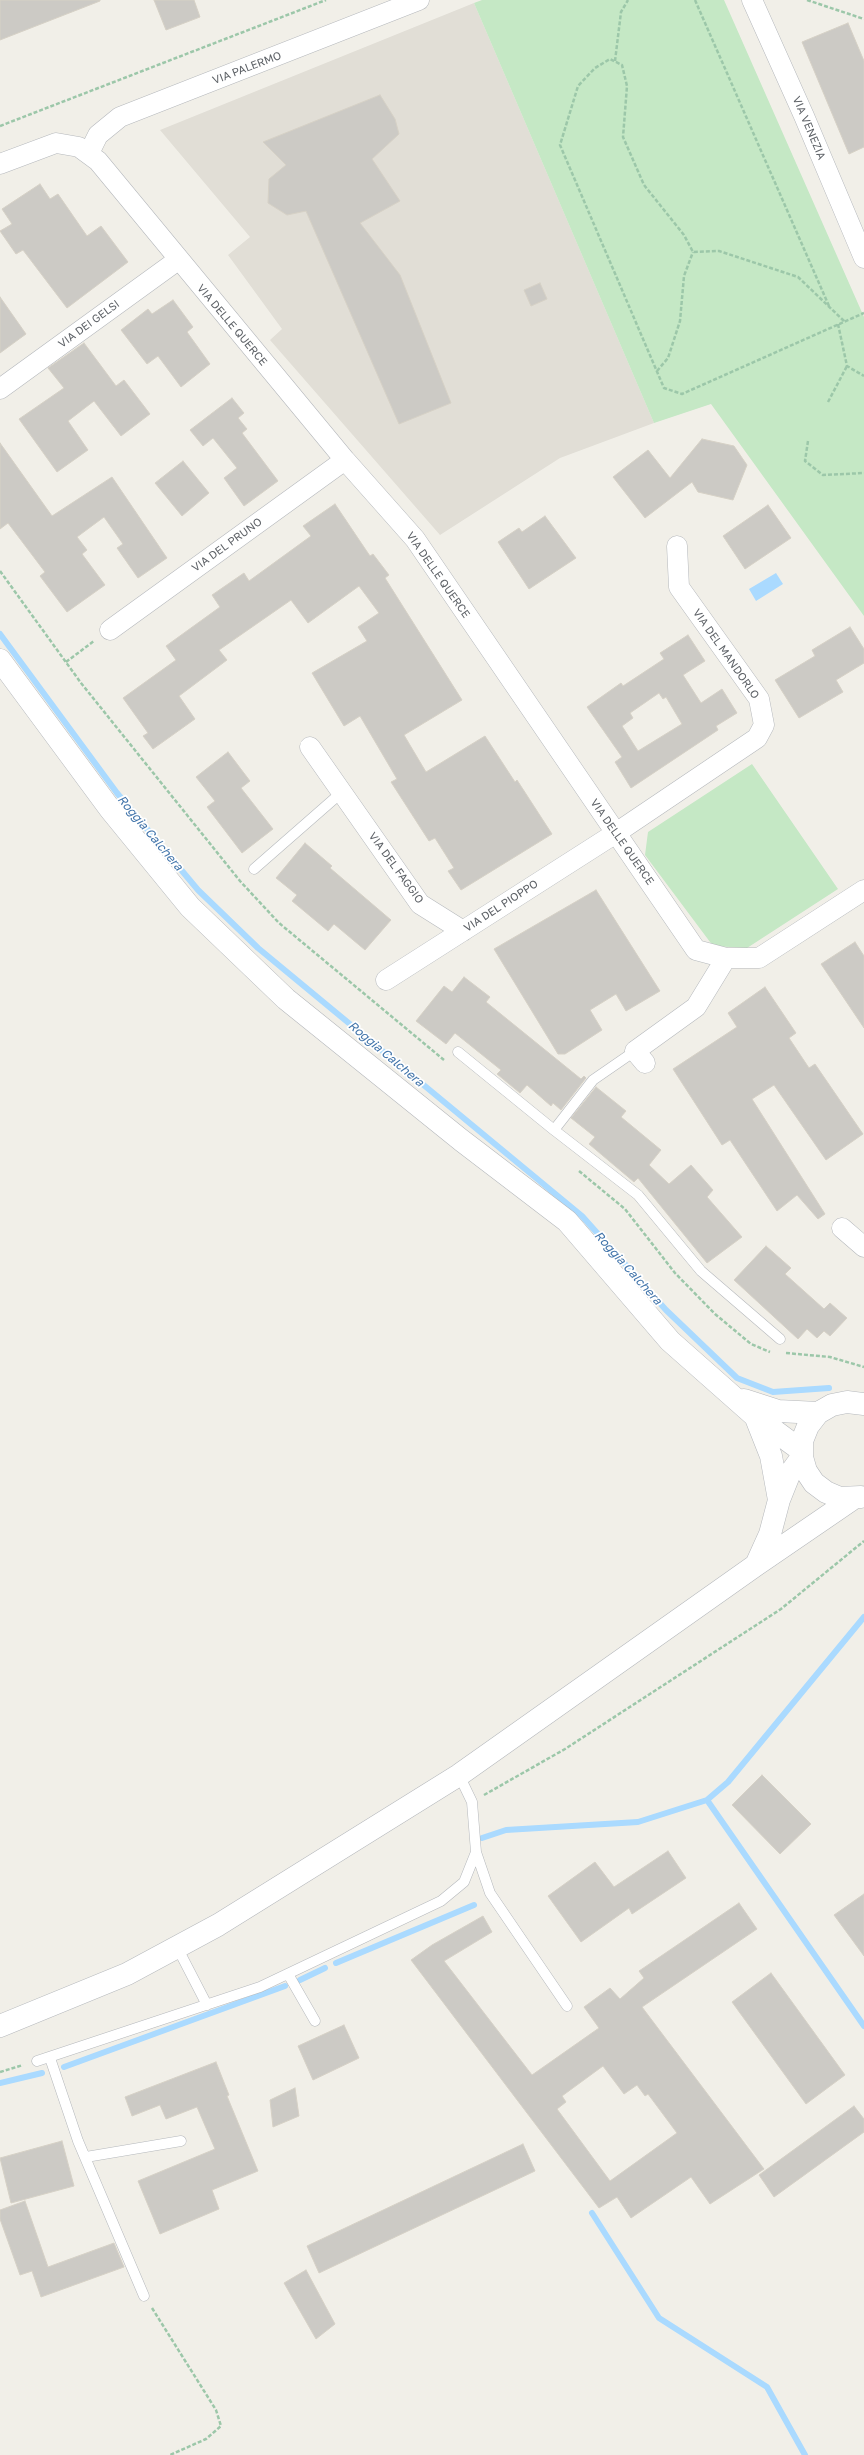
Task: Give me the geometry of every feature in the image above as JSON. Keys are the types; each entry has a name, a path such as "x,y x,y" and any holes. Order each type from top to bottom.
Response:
{"street":[{"name":"VIA PALERMO","path":"89,153 98,135 120,117 419,0"},
{"name":"VIA VENEZIA","path":"752,0 864,258"},
{"name":"VIA DELLE QUERCE","path":"0,164 56,143 79,146 98,161 178,260 345,460 415,540 696,950 726,958 759,958 864,890"},
{"name":"VIA DEI GELSI","path":"0,389 178,260"},
{"name":"VIA DEL PRUNO","path":"110,630 345,460"},
{"name":"VIA DEL MANDORLO","path":"616,833 757,738 764,725 759,699 679,588 676,546"},
{"path":"0,660 110,809 190,907 286,998 461,1140 567,1221 670,1341 756,1417 802,1454"},
{"name":"VIA DEL FAGGIO","path":"310,746 420,904 462,931"},
{"name":"VIA DEL PIOPPO","path":"386,980 616,833"},
{"path":"640,1057 696,1007 726,958"},
{"path":"842,1228 864,1247"},
{"path":"732,1395 757,1406 778,1411 818,1413"},
{"path":"861,1498 833,1495 814,1483 806,1471 802,1454 802,1441 808,1426 818,1413 832,1405 846,1402 864,1404"},
{"path":"756,1417 771,1456 779,1500"},
{"path":"756,1565 770,1534 779,1500 789,1475 802,1454"},
{"path":"0,2026 127,1974 218,1925 459,1775 756,1565 861,1498"}],"lane":[{"path":"254,869 342,792"},
{"path":"458,1052 554,1130 638,1195 701,1271 780,1339"},
{"path":"554,1130 593,1080 640,1057"},
{"path":"459,1775 472,1802 476,1852 490,1893 567,2006"},
{"path":"37,2062 260,1987 441,1901 464,1882 476,1852"},
{"path":"178,1947 207,2005"},
{"path":"288,1974 315,2021"},
{"path":"50,2058 86,2157 144,2296"},
{"path":"86,2157 181,2141"}],"path":[{"path":"0,126 326,0"},
{"path":"615,61 621,12 628,0"},
{"path":"695,0 830,308"},
{"path":"807,0 864,19"},
{"path":"657,371 668,358 680,321 684,276 693,252 684,235 644,185 623,137 627,86 622,65 610,59 595,68 578,86 560,145 664,388 682,394 864,313"},
{"path":"693,252 719,251 798,277 844,321"},
{"path":"828,402 847,366 838,324"},
{"path":"847,366 864,376"},
{"path":"808,441 805,461 823,475 864,473"},
{"path":"0,571 66,662 240,881 279,923 446,1061"},
{"path":"66,662 110,630"},
{"path":"578,1170 625,1209 675,1273 715,1314 751,1344 770,1352 830,1357 854,1362 864,1367"},
{"path":"472,1802 565,1749 781,1609 864,1540"},
{"path":"0,2072 37,2062"},
{"path":"144,2296 216,2410 221,2426 206,2439 170,2455"}],"shaded area":[{"path":"474,3 654,423 560,458 440,535 270,340 282,329 228,255 250,237 160,130"}],"green space":[{"path":"482,0 724,0 864,317 864,616 711,404 654,423 474,3"},
{"path":"752,764 838,889 747,948 713,946 645,855 648,832"}],"water":[{"path":"776,573 783,584 756,601 749,589"}],"building":[{"path":"0,0 100,0 100,1 0,40"},
{"path":"154,0 194,0 200,17 166,30"},
{"path":"848,23 864,61 864,147 849,154 802,42"},
{"path":"380,95 395,119 399,134 372,159 400,201 360,223 400,275 451,403 399,424 306,211 287,215 268,203 269,179 286,165 263,142"},
{"path":"40,184 50,199 58,194 87,236 101,226 128,262 67,308 23,250 16,254 0,231 12,224 2,209"},
{"path":"540,283 547,299 531,306 524,290"},
{"path":"0,297 26,334 0,353"},
{"path":"173,300 193,327 187,332 210,364 181,387 158,356 147,364 121,330 148,309 152,314"},
{"path":"84,343 116,386 124,380 150,414 121,436 94,401 68,421 88,450 57,472 19,419 64,388 48,368"},
{"path":"232,398 244,413 238,418 247,429 242,433 278,481 244,506 224,478 237,468 213,438 203,446 190,430"},
{"path":"702,439 734,446 747,465 733,500 698,492 692,482 645,518 613,477 648,450 670,478"},
{"path":"0,443 52,516 112,477 167,558 138,578 117,548 123,544 104,517 77,537 87,550 82,554 105,585 67,612 40,576 45,572 8,523 0,529"},
{"path":"183,461 209,493 182,516 155,483"},
{"path":"335,504 370,556 373,554 389,575 385,578 462,700 404,735 426,772 485,736 515,782 517,780 552,834 461,890 448,871 454,868 435,838 429,841 391,782 397,779 360,716 344,726 312,673 367,641 358,627 379,613 359,586 308,623 291,600 219,650 227,660 179,696 195,719 153,749 143,736 148,733 123,698 176,660 166,646 220,607 212,595 244,573 249,581 311,536 303,526"},
{"path":"768,505 791,538 745,569 723,536"},
{"path":"545,516 576,558 529,589 498,542 519,528 522,532"},
{"path":"850,627 864,649 864,663 836,680 843,692 799,718 775,680 815,656 812,650"},
{"path":"688,635 705,661 683,675 701,703 722,689 737,713 716,726 718,730 631,788 615,762 622,757 587,707 621,683 623,686 664,659 660,653","holes":["659,693 663,699 666,697 682,724 638,751 622,726 633,718 630,713"]},
{"path":"228,752 250,781 241,788 273,829 242,853 207,807 215,801 196,777"},
{"path":"305,843 332,866 330,868 391,920 365,950 334,924 328,931 292,901 297,895 276,878"},
{"path":"596,890 660,991 626,1011 616,994 590,1010 602,1030 565,1054 558,1054 494,949"},
{"path":"855,942 864,956 864,1028 821,964"},
{"path":"464,977 490,997 486,1002 581,1079 584,1076 586,1078 561,1110 553,1103 551,1106 527,1085 520,1093 497,1074 501,1070 455,1033 446,1044 416,1021 444,986 452,992"},
{"path":"765,987 796,1033 789,1038 809,1068 815,1064 863,1134 826,1160 774,1085 752,1099 825,1214 818,1219 797,1195 777,1211 730,1140 722,1145 673,1069 737,1027 728,1013"},
{"path":"596,1087 626,1111 621,1117 661,1150 649,1165 669,1184 691,1165 713,1190 707,1197 742,1237 707,1263 638,1178 634,1182 589,1144 595,1137 571,1118"},
{"path":"766,1246 791,1268 785,1274 824,1309 830,1303 847,1318 830,1336 824,1331 817,1338 807,1329 798,1339 734,1280"},
{"path":"762,1775 811,1824 780,1854 732,1805"},
{"path":"668,1851 686,1878 632,1914 629,1908 581,1942 548,1896 595,1862 614,1887"},
{"path":"864,1894 864,1956 834,1915"},
{"path":"739,1903 757,1929 642,2007 764,2169 710,2204 691,2177 631,2218 617,2197 599,2208 411,1960 432,1945 483,1916 492,1932 444,1961 532,2075 599,2028 584,2007 610,1988 620,1999 644,1978 639,1971","holes":["603,2066 624,2094 637,2085 645,2096 648,2094 677,2133 610,2181 557,2109 566,2102 562,2096"]},
{"path":"771,1973 845,2075 806,2104 732,2002"},
{"path":"344,2025 359,2058 313,2080 298,2046"},
{"path":"216,2062 229,2095 227,2096 258,2171 212,2190 219,2209 160,2234 138,2181 215,2149 197,2107 166,2119 160,2105 132,2116 125,2097"},
{"path":"295,2088 299,2116 273,2127 270,2100"},
{"path":"854,2106 864,2119 864,2132 774,2197 759,2175"},
{"path":"62,2141 74,2186 11,2203 0,2158"},
{"path":"523,2144 535,2171 319,2273 307,2246"},
{"path":"25,2201 48,2267 114,2243 124,2267 41,2297 32,2271 20,2275 0,2219 0,2210"},
{"path":"306,2270 335,2324 316,2339 284,2283"}],"waterway":[{"name":"Roggia Calchera","path":"0,634 117,793 198,890 258,948 582,1216 666,1310 737,1378 773,1392 829,1388"},
{"path":"482,1838 506,1830 638,1822 707,1800 728,1782 864,1617"},
{"path":"707,1800 864,2026"},
{"path":"336,1963 474,1905"},
{"path":"300,1980 325,1968"},
{"path":"64,2067 285,1986"},
{"path":"0,2083 42,2073"},
{"path":"592,2213 659,2318 767,2387 805,2455"}]}
